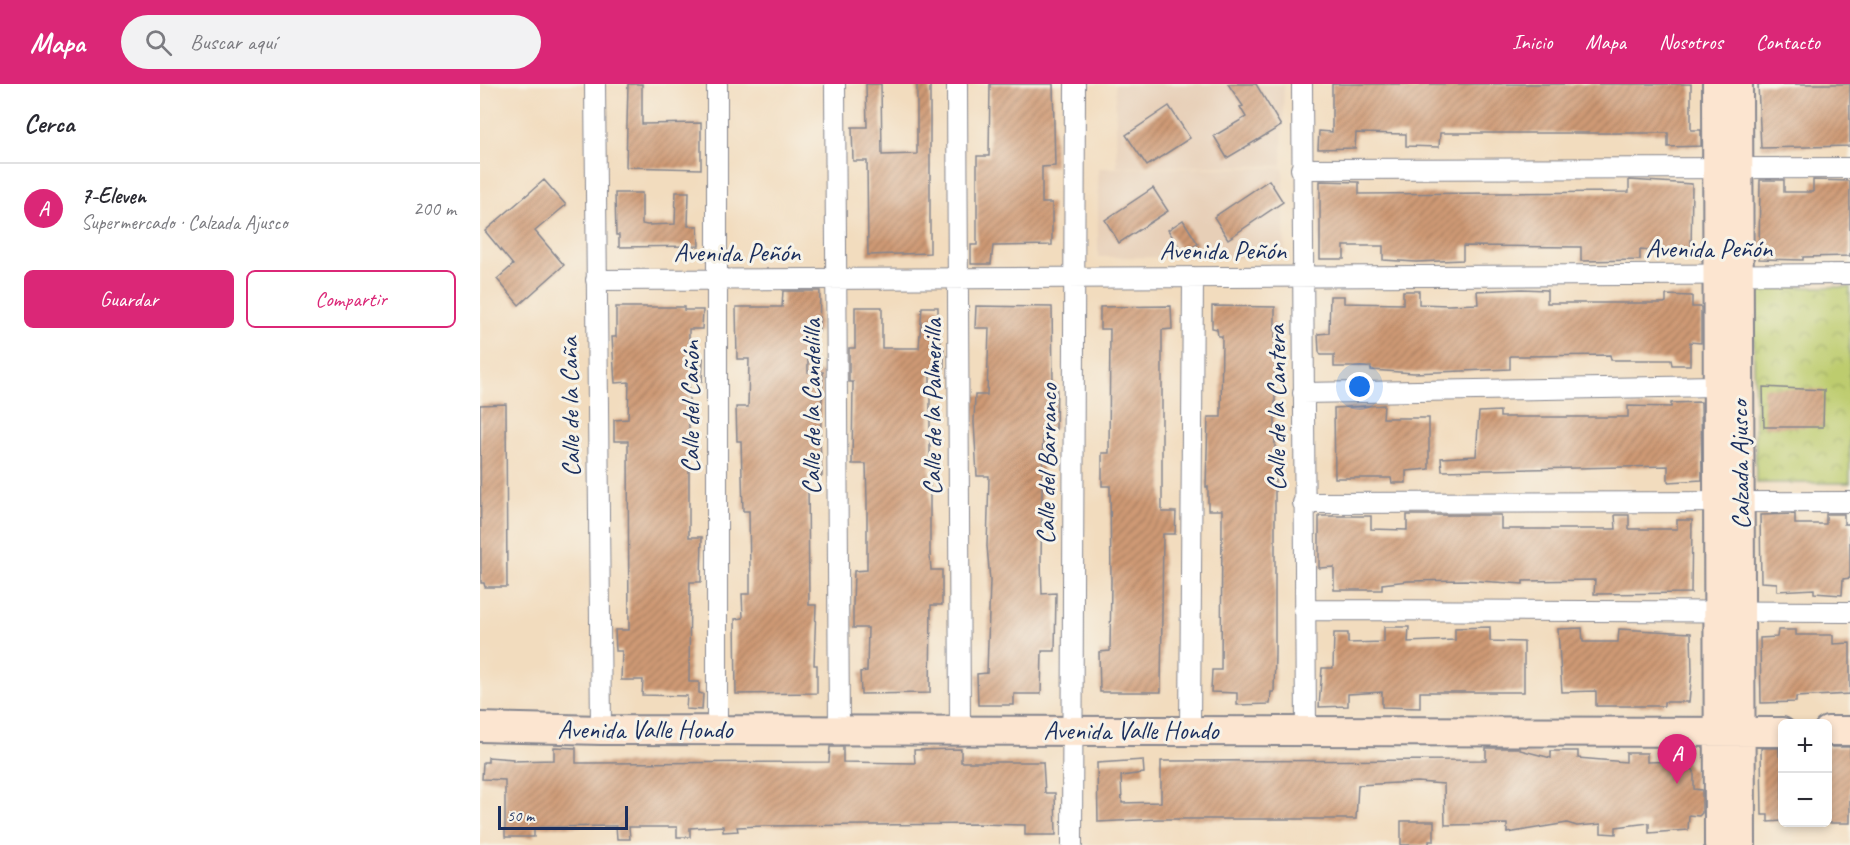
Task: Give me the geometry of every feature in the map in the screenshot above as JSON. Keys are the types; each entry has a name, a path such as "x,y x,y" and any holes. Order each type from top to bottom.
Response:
{"street":[{"name":"Calle de la Caña","path":"595,84 600,730"},
{"name":"Calle del Cañón","path":"717,84 717,730"},
{"name":"Calle de la Candelilla","path":"835,84 839,730"},
{"name":"Calle de la Palmerilla","path":"957,84 960,730"},
{"name":"Calle del Barranco","path":"1072,845 1075,84"},
{"name":"Calle de la Cantera","path":"1302,84 1306,731"},
{"name":"Calzada Ajusco","path":"1717,84 1727,168 1730,612 1730,732 1719,845"},
{"name":"Calzada Ajusco","path":"1727,168 1738,84"},
{"path":"1301,169 1850,168"},
{"name":"Avenida Peñón","path":"596,280 1850,274"},
{"name":"Calzada Ajusco","path":"1728,275 1718,386 1729,502"},
{"path":"1190,730 1193,277"},
{"path":"1303,393 1718,386"},
{"path":"1303,503 1850,502"},
{"path":"1304,610 1850,612"},
{"name":"Avenida Valle Hondo","path":"480,727 600,730 1072,729 1778,732"},
{"path":"1832,731 1850,731"},
{"name":"Calzada Ajusco","path":"1730,732 1741,845"}],"shaded area":[{"path":"1115,84 1284,84 1282,166 1117,167"},
{"path":"1098,168 1283,168 1285,258 1098,257"}],"green space":[{"path":"1753,287 1850,287 1850,483 1756,483"}],"building":[{"path":"628,84 642,84 642,124 701,123 701,169 626,167"},
{"path":"866,84 881,84 882,155 917,154 917,84 930,84 930,253 868,255 867,161 853,161 852,127 867,127"},
{"path":"990,84 1053,84 1055,166 1042,167 1042,203 1052,203 1052,245 993,246 991,264 971,264 971,245 977,245 977,156 989,156"},
{"path":"1228,84 1256,84 1281,126 1227,158 1214,136 1246,117 1240,107 1243,106"},
{"path":"1332,84 1691,84 1691,130 1701,130 1701,146 1668,147 1668,133 1440,133 1439,147 1406,146 1406,134 1356,133 1355,148 1318,149 1319,131 1332,132"},
{"path":"1758,84 1850,84 1850,146 1761,148"},
{"path":"1169,106 1190,138 1147,166 1126,135"},
{"path":"544,180 566,205 535,231 564,265 519,305 497,279 513,265 485,231"},
{"path":"1269,180 1283,202 1228,239 1214,217"},
{"path":"1629,180 1692,184 1691,254 1640,250 1640,260 1581,261 1581,247 1463,246 1463,260 1416,262 1383,260 1383,246 1344,246 1344,259 1320,259 1320,181 1359,182 1359,194 1629,192"},
{"path":"1760,180 1784,180 1784,192 1813,192 1813,180 1850,181 1850,256 1803,257 1803,260 1759,259"},
{"path":"1153,188 1168,211 1119,243 1105,220"},
{"path":"676,192 689,192 688,226 698,226 699,246 619,247 619,235 616,235 615,193 642,193 642,224 647,225 675,224"},
{"path":"1183,220 1198,244 1183,253 1168,230"},
{"path":"1547,290 1547,303 1664,303 1666,295 1692,296 1692,307 1701,307 1701,343 1690,342 1690,365 1672,365 1671,360 1611,360 1610,355 1510,356 1510,369 1414,373 1371,370 1371,367 1334,367 1334,355 1321,355 1319,352 1318,334 1329,333 1330,296 1344,296 1344,303 1403,304 1403,291 1419,291 1419,304 1478,304 1477,291"},
{"path":"783,291 820,291 819,332 809,332 808,360 808,372 823,372 820,442 822,476 808,477 809,605 816,605 814,665 817,665 817,693 736,694 735,619 743,618 742,594 750,594 750,574 749,511 743,511 741,441 737,441 736,407 748,407 749,359 737,359 736,307 782,307"},
{"path":"976,306 1052,307 1053,383 1057,383 1056,429 1043,429 1041,561 1042,594 1056,593 1055,651 1042,651 1041,694 1014,694 1014,705 978,705 977,674 987,673 990,581 987,546 989,476 977,476 974,422 975,395 987,395 989,328 975,328"},
{"path":"1171,306 1172,329 1162,330 1162,512 1176,512 1175,534 1163,534 1161,692 1100,692 1099,652 1110,651 1111,582 1110,486 1102,486 1102,453 1109,453 1110,329 1100,329 1100,307"},
{"path":"1212,306 1275,307 1275,654 1274,692 1271,692 1270,704 1237,705 1237,693 1211,692 1212,670 1221,670 1222,521 1222,510 1208,510 1208,487 1206,487 1208,417 1221,417 1222,336 1218,336 1217,329 1212,328"},
{"path":"616,307 684,307 684,310 703,310 702,329 689,329 689,359 703,358 702,381 689,381 689,537 702,537 701,582 690,582 689,682 699,682 699,693 703,694 702,710 686,709 687,696 642,695 643,680 621,680 622,651 616,651 615,630 629,630 628,441 614,441 614,420 628,419 629,382 615,383 612,337 616,337"},
{"path":"855,307 882,307 882,348 919,348 922,307 938,307 938,329 941,329 941,348 944,348 944,370 930,371 930,554 931,570 942,570 942,605 931,605 930,693 861,694 860,672 867,671 868,628 853,628 854,571 867,570 867,501 866,464 852,464 853,382 849,382 849,348 855,348"},
{"path":"1763,387 1824,390 1823,427 1764,427"},
{"path":"1701,402 1702,480 1668,482 1668,466 1442,471 1441,458 1476,456 1479,412 1500,411 1500,417 1628,417 1628,406 1671,407 1671,403"},
{"path":"506,404 507,587 485,587 484,583 481,583 480,405"},
{"path":"1384,405 1383,418 1429,418 1429,469 1406,471 1406,483 1392,483 1391,478 1335,478 1334,408"},
{"path":"1795,514 1795,524 1826,524 1826,514 1844,514 1844,524 1850,524 1850,578 1843,579 1842,595 1814,593 1814,589 1777,591 1777,583 1761,582 1760,515"},
{"path":"1407,515 1501,515 1501,529 1616,529 1615,515 1629,515 1629,529 1677,529 1677,520 1692,520 1691,593 1594,594 1595,580 1523,581 1523,584 1465,580 1408,581 1382,584 1382,590 1334,590 1334,567 1319,568 1319,516 1371,516 1371,529 1407,530"},
{"path":"1384,627 1409,627 1408,642 1455,640 1455,628 1490,627 1490,641 1524,642 1524,692 1420,692 1420,708 1382,707 1382,692 1348,694 1348,706 1319,707 1322,668 1333,668 1334,633 1348,633 1348,643 1384,642"},
{"path":"1582,628 1583,642 1618,642 1619,629 1691,633 1692,671 1689,702 1664,702 1664,706 1596,706 1596,691 1562,692 1558,629"},
{"path":"1778,630 1796,630 1796,635 1833,635 1833,644 1850,643 1850,694 1796,697 1796,702 1761,703 1760,638 1777,637"},
{"path":"554,747 576,748 576,763 829,762 830,747 843,747 843,762 915,763 914,750 961,749 961,762 1043,762 1045,793 1055,793 1056,835 1025,835 1025,825 977,824 763,826 737,827 738,831 723,832 723,826 690,828 690,837 677,837 677,827 629,827 630,839 617,839 616,826 544,827 534,828 534,837 505,837 505,780 482,779 483,762 488,762 488,757 513,759 513,761 554,760"},
{"path":"1832,747 1850,747 1850,823 1832,823"},
{"path":"1486,748 1520,748 1520,750 1551,758 1551,751 1578,751 1578,758 1626,762 1626,753 1647,753 1647,762 1685,761 1694,771 1694,789 1702,790 1702,813 1699,816 1689,815 1688,830 1649,833 1649,823 1616,827 1616,834 1601,833 1601,824 1577,826 1567,823 1507,833 1507,824 1445,825 1444,784 1417,782 1358,785 1356,819 1159,819 1098,822 1097,763 1143,760 1144,773 1121,776 1122,803 1161,802 1161,761 1486,760"},
{"path":"1761,748 1778,748 1778,821 1768,822 1768,815 1762,815"},
{"path":"1401,821 1434,821 1434,841 1429,841 1429,845 1401,845"}],"place":[{"name":"7-Eleven","path":"1677,784"}]}
